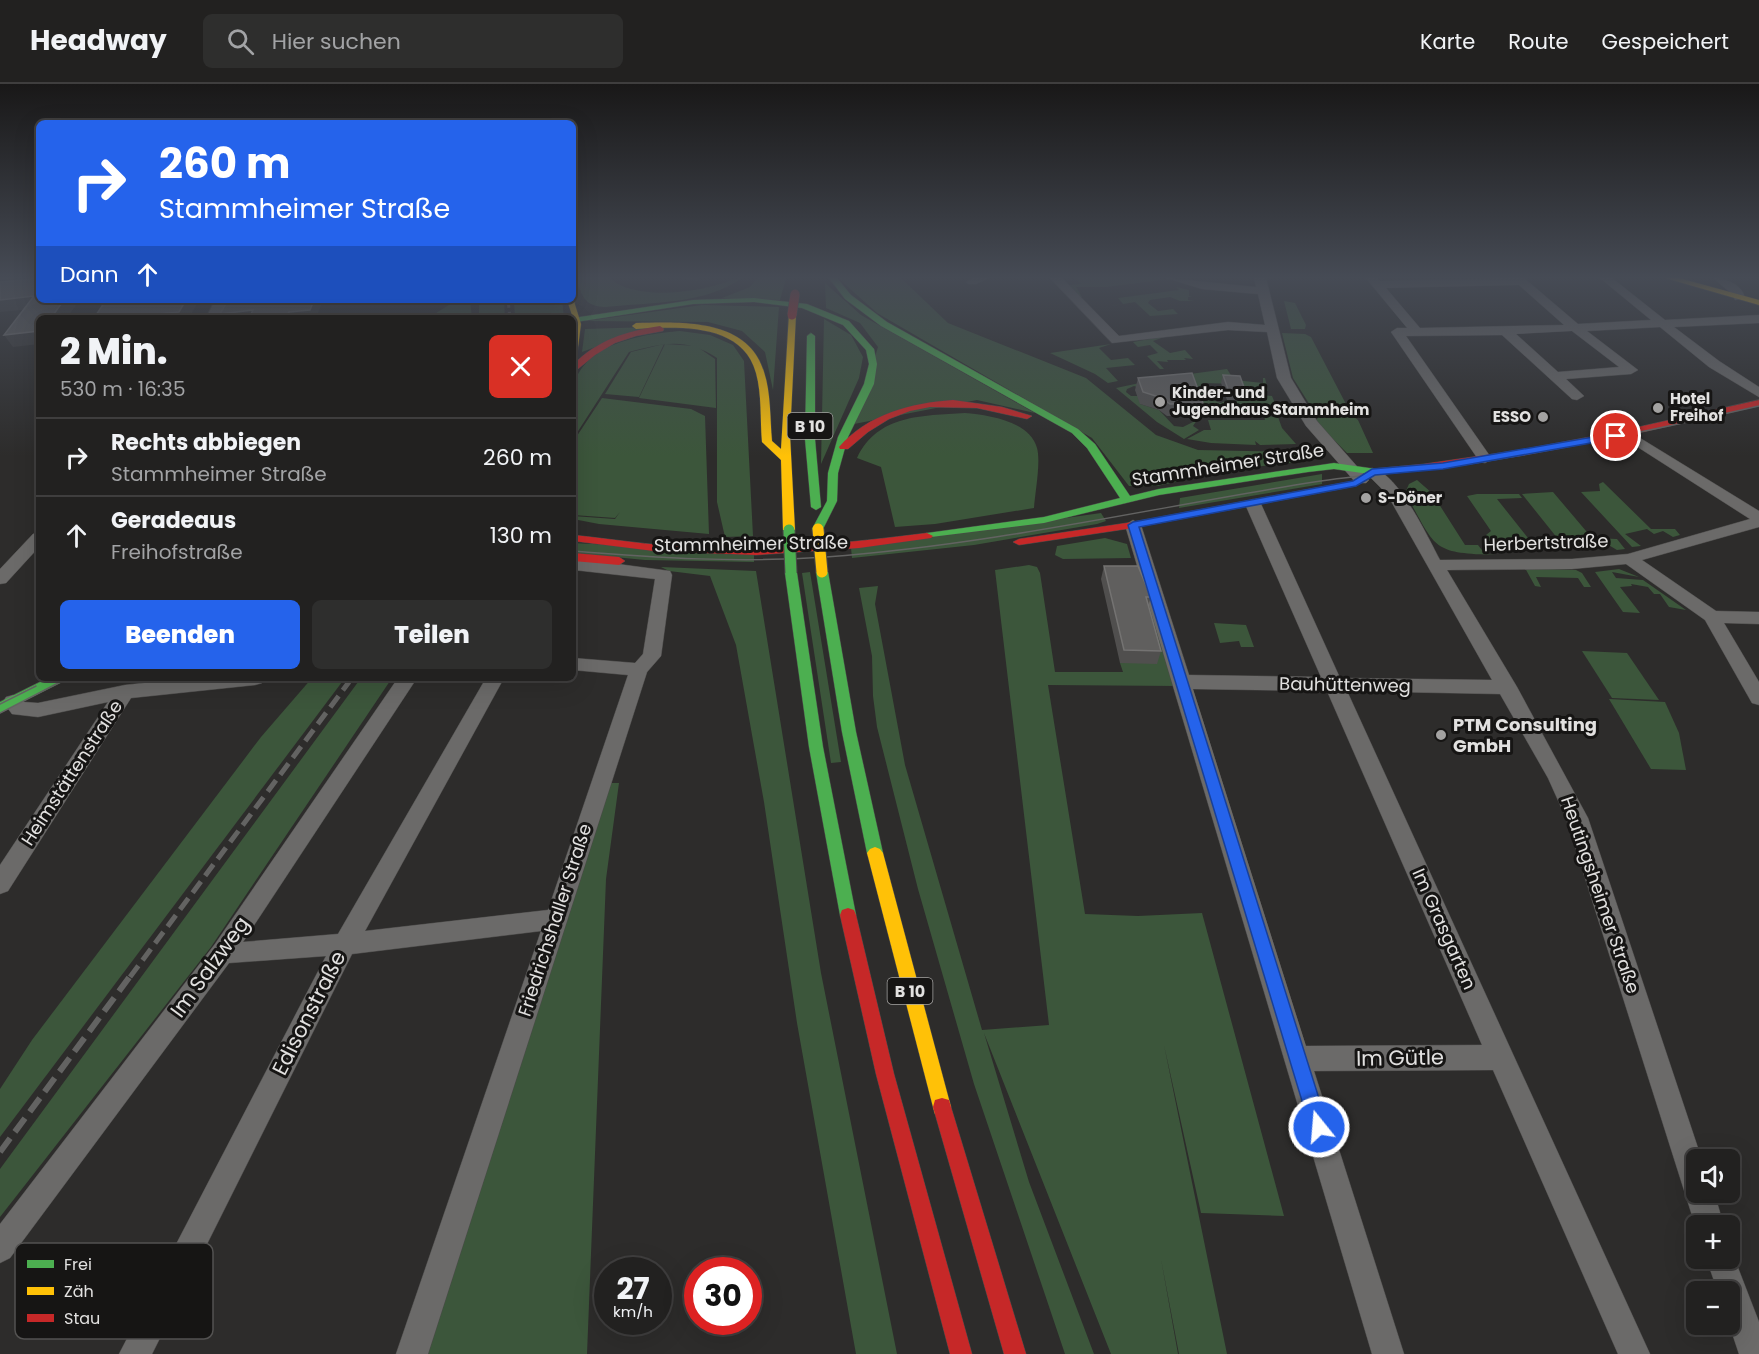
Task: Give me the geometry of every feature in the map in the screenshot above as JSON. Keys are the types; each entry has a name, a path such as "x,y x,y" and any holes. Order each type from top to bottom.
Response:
{"main road":[{"name":"B 10","path":"576,367 588,354 621,337"},
{"name":"B 10","path":"731,337 744,343 753,352 760,371 767,442 785,458"},
{"name":"B 10","path":"790,337 785,458 791,573 804,678 849,921 875,1035 962,1354"},
{"name":"B 10","path":"812,337 810,439 822,572 859,784 892,921 948,1133 1015,1354"},
{"path":"818,529 832,501 833,473 843,437 869,384 873,364 870,349 861,337"},
{"path":"909,337 1075,431 1091,446 1127,500 1133,525"},
{"path":"839,453 856,433 883,416 914,407 948,403 994,406 1026,416 1052,429 1077,454"},
{"path":"1008,543 1133,525 1253,504 1356,483 1367,476 1485,459 1627,434 1759,404"},
{"name":"Stammheimer Straße","path":"576,537 655,548 729,551 861,545 948,535 1044,520 1165,490 1308,469 1334,466 1349,468"},
{"path":"1100,492 1107,505 1133,525"},
{"name":"Stammheimer Straße","path":"576,557 677,564 748,565 835,561"},
{"path":"7,705 53,681"}],"street":[{"path":"1112,337 1116,340 1138,337"},
{"name":"Heutingsheimer Straße","path":"1273,337 1284,378 1302,411 1349,468 1393,492 1540,741 1577,818 1686,1152"},
{"path":"1401,337 1485,459"},
{"path":"1512,337 1577,396"},
{"path":"1555,376 1631,370 1588,337"},
{"path":"1680,337 1714,364 1759,393"},
{"path":"1627,434 1759,520"},
{"name":"Im Grasgarten","path":"1253,504 1634,1354"},
{"name":"Herbertstraße","path":"1437,565 1572,564 1629,558 1759,520"},
{"path":"1133,525 1388,1354"},
{"path":"0,579 36,540"},
{"path":"1629,558 1712,617 1719,633 1759,698"},
{"name":"Friedrichshaller Straße","path":"412,1354 639,670 652,656 664,575 576,564"},
{"path":"1712,617 1759,618"},
{"path":"576,664 639,670"},
{"path":"7,705 20,709 38,710 125,692 227,681"},
{"name":"Im Salzweg","path":"0,1248 223,952 406,681"},
{"name":"Edisonstraße","path":"192,1243 345,944 493,681"},
{"name":"Bauhüttenweg","path":"1182,682 1508,687"},
{"name":"Heimstättenstraße","path":"0,884 125,692"},
{"path":"223,952 248,953 345,944 555,919"},
{"name":"Im Gütle","path":"1298,1059 1501,1057"},
{"path":"1725,1269 1755,1354"},
{"name":"Edisonstraße","path":"135,1354 143,1339"}],"green space":[{"path":"584,337 621,337 582,352"},
{"path":"715,337 733,345 744,361 753,536 725,537 717,502 717,358 705,351 684,344 664,344 629,352 576,434 576,380 579,373 601,351 633,338"},
{"path":"749,337 777,337 773,390 765,352"},
{"path":"824,337 852,337 863,357 859,378 821,464"},
{"path":"871,337 901,337 1035,413 977,400 854,424 878,347"},
{"path":"919,337 984,337 1086,378 1156,435 1198,450 1300,452 1307,461 1236,469 1157,486 1129,486 1092,438"},
{"path":"1163,337 1153,341 1170,353 1185,350 1193,359 1157,361 1164,369 1160,369 1147,356 1158,353 1150,345 1138,347 1133,342"},
{"path":"1283,337 1311,337 1347,406 1347,409 1333,409 1336,415 1353,416 1358,420 1373,453 1347,453 1315,421 1318,418 1293,378"},
{"path":"664,344 639,397 605,394 631,352"},
{"path":"665,344 696,346 715,359 716,408 639,398"},
{"path":"1111,344 1099,348 1111,360 1128,358 1135,365 1106,368 1118,381 1108,383 1095,374 1050,353"},
{"path":"1227,369 1234,380 1263,383 1263,378 1265,378 1268,391 1240,389 1238,384 1203,383 1211,398 1221,403 1227,400 1243,401 1241,393 1272,396 1279,413 1274,413 1270,405 1247,405 1249,412 1215,413 1134,386 1127,389 1126,392 1131,396 1141,396 1140,404 1159,410 1174,426 1183,427 1197,420 1193,426 1199,430 1184,439 1157,422 1116,388 1168,377"},
{"path":"602,398 691,409 705,416 709,534 599,524 576,520 576,516 615,519 620,512 615,518 576,515 576,437"},
{"path":"965,413 1007,421 1026,431 1033,439 1037,448 1038,461 1034,508 935,524 895,527 881,467 857,458 866,444 889,425 917,417"},
{"path":"1264,416 1278,417 1282,428 1296,444 1260,445 1255,441 1256,445 1211,443 1187,439 1204,430 1211,430 1208,420 1265,420"},
{"path":"1322,474 1322,484 1179,508 1180,498"},
{"path":"1417,480 1440,500 1437,501 1465,545 1478,545 1485,554 1496,555 1458,552 1437,544 1423,526 1405,493 1409,484"},
{"path":"1603,482 1651,529 1675,529 1680,535 1673,537 1663,531 1654,534 1647,529 1625,534 1641,546 1632,547 1581,492 1600,491 1599,484"},
{"path":"1553,492 1592,538 1617,539 1625,549 1617,550 1600,540 1562,544 1522,494"},
{"path":"1519,494 1522,498 1497,499 1532,543 1492,543 1498,552 1495,551 1486,535 1491,531 1467,496"},
{"path":"1101,513 1106,521 1097,524 974,545 852,558 851,548"},
{"path":"1105,538 1127,544 1131,558 1063,559 1055,555 1057,546"},
{"path":"576,543 754,552 754,562 645,560 576,553"},
{"path":"1029,565 1037,567 1040,573 1055,672 1123,672 1120,663 1138,574 1179,686 1048,685 1085,914 1138,916 1202,913 1284,1216 1201,1213 1164,1045 1227,1354 1179,1354 1161,1259 1178,1354 1111,1354 984,1033 1029,1182 1094,1354 1065,1354 974,1084 918,889 877,727 873,696 872,656 859,588 878,586 875,604 905,765 982,1030 1049,1025 995,570"},
{"path":"661,567 756,571 821,973 897,1354 856,1354 797,1023 764,802 736,645 710,576 669,571"},
{"path":"1525,568 1576,570 1582,573 1591,587 1584,587 1578,578 1536,577 1541,587 1535,586"},
{"path":"1619,569 1639,577 1612,572 1616,578 1643,580 1686,610 1669,607 1660,594 1654,594 1648,587 1631,584 1632,586 1620,587 1640,613 1623,612 1595,572"},
{"path":"810,572 841,762 831,763 802,573"},
{"path":"1214,623 1246,625 1254,647 1241,647 1239,641 1220,643"},
{"path":"1582,651 1627,653 1659,700 1612,698"},
{"path":"309,681 343,681 0,1137 0,1089 32,1040 261,737"},
{"path":"359,681 390,681 211,947 0,1217 0,1169"},
{"path":"1609,699 1665,702 1679,733 1686,770 1651,769"},
{"path":"605,783 619,783 606,879 587,1354 416,1354"}],"building":[{"path":"1192,373 1203,403 1170,404 1162,398 1143,392 1138,378"},
{"path":"1223,375 1240,376 1246,393 1229,392"},
{"path":"1104,566 1138,566 1151,597 1146,597 1161,651 1124,650"}],"tram line":[{"path":"576,551 668,558 794,559 949,544 1314,482 1469,464 1615,437 1759,406"},
{"path":"0,713 62,681"},
{"path":"0,704 36,686"}],"railway":[{"path":"130,977 349,682"},
{"path":"0,1152 131,975"}],"traffic: fast":[{"path":"811,337 810,439 816,507"},
{"path":"818,529 832,501 833,473 843,437 869,384 873,364 870,349 859,337"},
{"path":"908,337 1075,431 1091,446 1127,500"},
{"path":"927,536 1044,520 1159,492 1308,469 1334,466 1376,472"},
{"path":"789,530 791,573"},
{"path":"822,572 849,732 875,853"},
{"path":"791,573 816,747 848,915"},
{"path":"0,708 53,681"}],"traffic: slow":[{"path":"732,337 742,343 753,355 760,372 767,442 785,458"},
{"path":"789,530 785,435 791,337"},
{"path":"818,529 822,572"},
{"path":"875,853 942,1107"}],"traffic: jam":[{"path":"576,367 602,346 622,337"},
{"path":"1376,472 1472,461 1568,445 1759,403"},
{"path":"844,447 886,417 930,404 977,405 1027,416"},
{"path":"1019,542 1133,525 1337,487 1356,483 1372,472"},
{"path":"576,538 654,548 756,551 825,548 927,536"},
{"path":"576,557 619,561"},
{"path":"848,915 885,1074 961,1354"},
{"path":"942,1107 1015,1354"}],"place":[{"name":"Kinder- und Jugendhaus Stammheim","path":"1160,402"},
{"name":"Hotel Freihof","path":"1658,408"},
{"name":"ESSO","path":"1543,417"},
{"name":"S-Döner","path":"1366,498"},
{"name":"PTM Consulting GmbH","path":"1441,735"}],"route":[{"path":"1319,1127 1133,525 1356,483 1372,472 1443,466 1616,436"}]}
